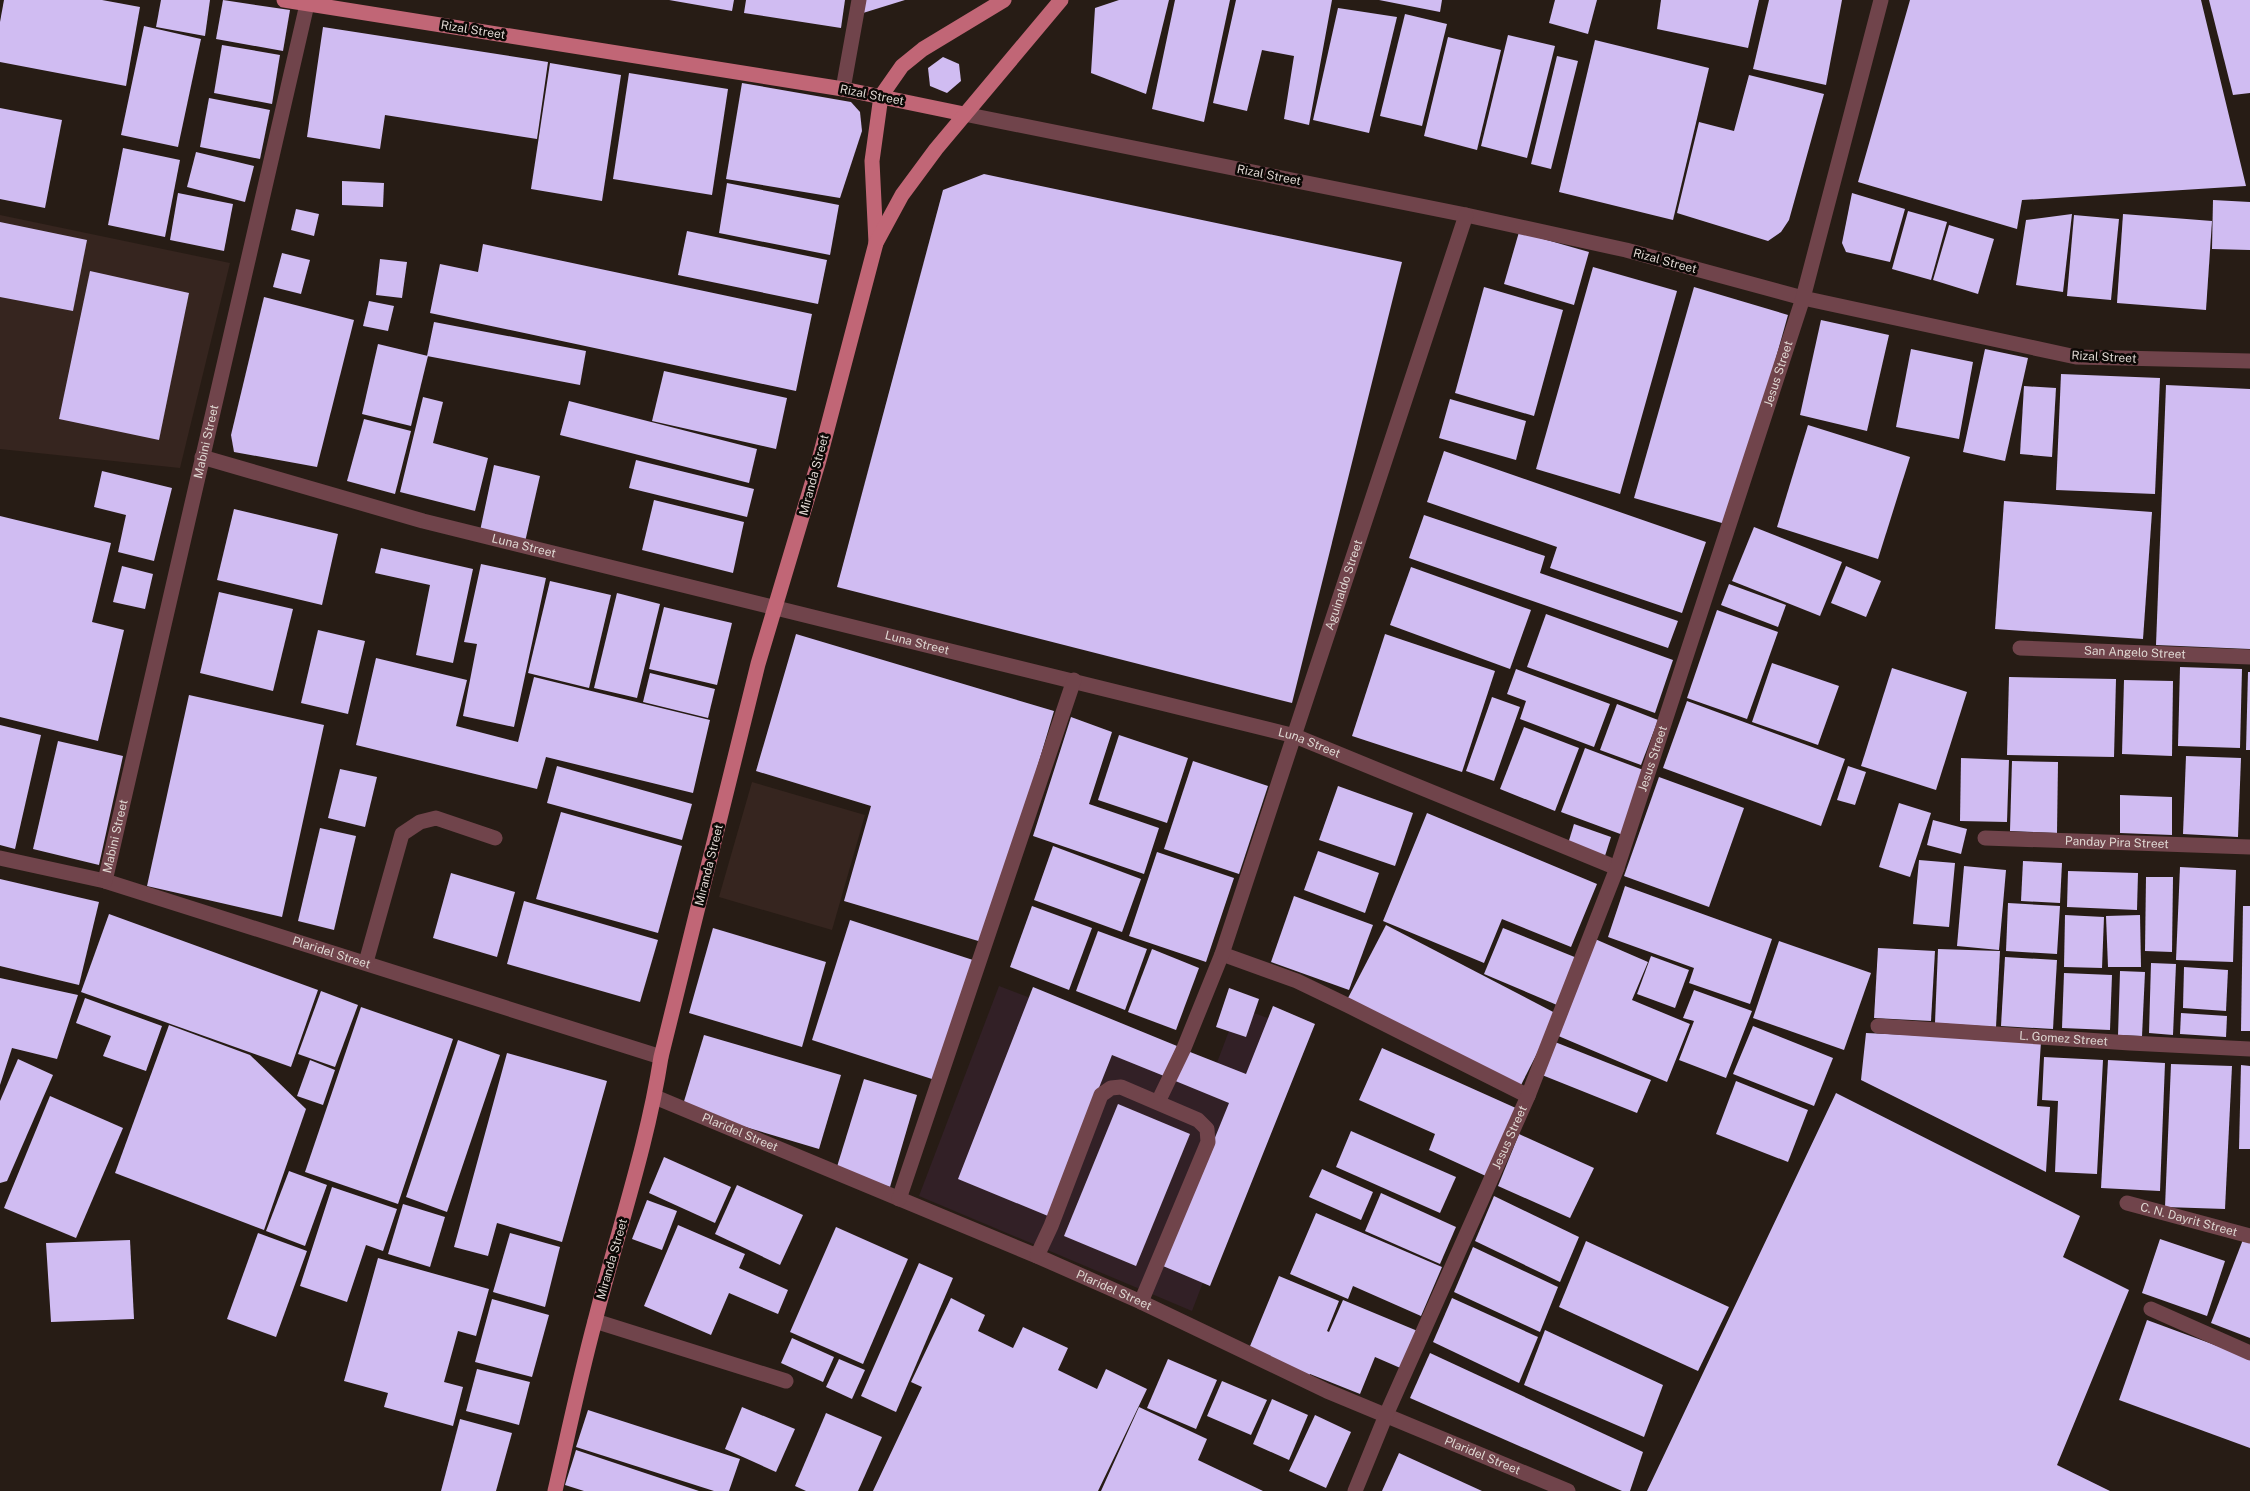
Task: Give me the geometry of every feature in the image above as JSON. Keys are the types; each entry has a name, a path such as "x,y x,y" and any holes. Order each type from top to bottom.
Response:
{"main road":[{"name":"Rizal Street","path":"284,0 308,2 843,89 964,114"},
{"path":"881,96 902,66 1004,0"},
{"name":"Miranda Street","path":"555,1491 594,1321 628,1202 655,1097 661,1057 758,664 819,460 876,243 902,195 1050,7 1061,0"},
{"name":"Miranda Street","path":"876,243 872,161 881,96"}],"street":[{"path":"843,89 858,0"},
{"name":"Jesus Street","path":"1355,1491 1386,1415 1528,1096 1617,868 1802,298 1881,0"},
{"name":"Mabini Street","path":"105,881 308,2"},
{"name":"Rizal Street","path":"964,114 1466,215 1626,250 1802,298 2076,357 2250,361"},
{"name":"Aguinaldo Street","path":"1158,1102 1184,1048 1222,954 1466,215"},
{"name":"Luna Street","path":"202,457 423,521 776,609 1074,680 1294,736 1617,868"},
{"name":"San Angelo Street","path":"2020,648 2250,657"},
{"path":"900,1199 1074,680"},
{"path":"366,962 402,834 420,822 436,818 495,838"},
{"name":"Panday Pira Street","path":"1985,838 2250,847"},
{"name":"Plaridel Street","path":"0,858 105,881 366,962 661,1057"},
{"path":"1222,954 1297,981 1323,993 1528,1096"},
{"name":"L. Gomez Street","path":"1878,1026 2250,1049"},
{"path":"1038,1256 1102,1095 1111,1088 1121,1088 1158,1102 1198,1120 1207,1129 1208,1142 1141,1302"},
{"name":"Plaridel Street","path":"655,1097 1038,1256 1141,1302 1327,1391 1568,1491"},
{"name":"C. N. Dayrit Street","path":"2126,1203 2250,1236"},
{"path":"2151,1309 2250,1353"},
{"path":"594,1321 786,1381"}],"shaded area":[{"path":"0,215 230,263 180,468 0,449"},
{"path":"752,782 865,815 832,930 719,897"},
{"path":"999,986 1215,1068 1238,1007 1300,1030 1192,1311 919,1196"}],"building":[{"path":"4,0 102,0 140,7 126,86 0,62 0,22"},
{"path":"161,0 210,0 205,36 156,27"},
{"path":"223,0 290,10 283,51 216,39"},
{"path":"669,0 734,0 732,11"},
{"path":"746,0 845,0 841,28 744,13"},
{"path":"865,0 905,0 863,13"},
{"path":"1119,0 1169,0 1146,94 1091,73 1095,8"},
{"path":"1175,0 1230,0 1204,122 1152,109"},
{"path":"1236,0 1332,0 1309,125 1284,119 1294,56 1262,50 1247,111 1213,103"},
{"path":"1379,0 1442,0 1440,12"},
{"path":"1555,0 1597,0 1588,34 1549,23"},
{"path":"1661,0 1759,0 1748,48 1657,29"},
{"path":"1769,0 1842,0 1826,85 1753,69"},
{"path":"1910,0 2201,0 2246,186 2022,200 2017,229 1858,182"},
{"path":"2209,0 2250,0 2250,93 2233,95"},
{"path":"1338,8 1397,17 1369,133 1313,120"},
{"path":"1405,14 1447,24 1422,126 1380,116"},
{"path":"144,26 201,39 178,147 121,135"},
{"path":"323,27 548,62 537,139 385,115 380,149 307,137"},
{"path":"1508,35 1555,46 1527,158 1481,146"},
{"path":"1448,37 1501,50 1477,150 1424,136"},
{"path":"1595,40 1709,68 1673,220 1559,192"},
{"path":"222,45 280,55 272,104 214,93"},
{"path":"1557,56 1578,61 1551,169 1531,164"},
{"path":"943,57 959,64 961,81 947,93 930,86 928,68"},
{"path":"550,63 621,75 602,201 531,189"},
{"path":"629,73 728,89 712,195 613,179"},
{"path":"1749,75 1824,94 1789,220 1781,232 1768,241 1677,213 1699,122 1734,131"},
{"path":"742,83 851,102 860,112 862,131 840,198 726,179"},
{"path":"209,98 270,110 260,159 200,147"},
{"path":"0,108 62,120 45,208 0,199"},
{"path":"123,148 180,160 165,237 108,225"},
{"path":"196,152 254,166 245,202 187,187"},
{"path":"984,174 1402,262 1292,703 837,587 943,190"},
{"path":"342,181 384,183 383,207 342,205"},
{"path":"727,183 839,205 830,255 719,233"},
{"path":"178,193 233,204 224,251 170,240"},
{"path":"1852,193 1905,209 1890,262 1846,252 1842,243"},
{"path":"2213,200 2250,202 2250,250 2212,249"},
{"path":"296,209 319,214 314,236 291,230"},
{"path":"1908,211 1947,222 1931,280 1892,269"},
{"path":"2072,214 2063,292 2016,285 2026,220"},
{"path":"2123,214 2212,221 2206,310 2117,303"},
{"path":"2074,215 2119,219 2111,300 2067,296"},
{"path":"0,222 87,240 73,311 0,297"},
{"path":"1949,225 1994,239 1978,294 1933,280"},
{"path":"687,231 827,260 818,304 678,275"},
{"path":"1519,232 1589,252 1574,305 1504,284"},
{"path":"483,244 812,314 796,391 430,313 440,264 478,272"},
{"path":"282,253 310,260 301,294 273,287"},
{"path":"380,259 407,262 402,298 376,295"},
{"path":"1593,267 1677,291 1620,494 1536,469"},
{"path":"90,271 189,293 159,440 59,419"},
{"path":"1484,287 1563,310 1534,416 1455,393"},
{"path":"1694,287 1788,315 1729,525 1634,498"},
{"path":"264,297 354,320 317,467 234,452 231,435"},
{"path":"369,301 394,306 388,331 363,326"},
{"path":"1821,320 1889,335 1867,431 1800,415"},
{"path":"434,322 586,351 580,385 427,356"},
{"path":"378,344 428,356 411,426 362,414"},
{"path":"1911,349 1973,362 1959,439 1896,427"},
{"path":"1985,349 2028,358 2005,461 1963,452"},
{"path":"664,371 787,398 776,449 652,421"},
{"path":"2061,374 2160,378 2155,494 2056,490"},
{"path":"2166,385 2250,389 2250,649 2156,645"},
{"path":"2024,386 2056,388 2052,457 2020,454"},
{"path":"423,397 443,402 433,443 488,458 475,511 400,492"},
{"path":"1450,399 1526,421 1516,460 1439,438"},
{"path":"569,401 757,449 749,483 560,435"},
{"path":"364,419 411,431 395,494 347,481"},
{"path":"1808,425 1910,457 1878,559 1777,527"},
{"path":"1444,451 1706,542 1682,613 1550,568 1557,547 1427,502"},
{"path":"636,460 754,489 747,517 629,488"},
{"path":"494,465 540,476 525,542 480,531"},
{"path":"102,471 172,488 154,561 118,552 126,515 94,507"},
{"path":"654,500 744,522 733,573 642,550"},
{"path":"2004,501 2152,512 2143,639 1995,629"},
{"path":"234,509 338,534 322,605 217,580"},
{"path":"1424,515 1545,556 1540,573 1678,621 1668,648 1409,558"},
{"path":"0,516 111,543 92,622 124,630 98,741 0,717"},
{"path":"1754,527 1842,562 1820,616 1732,581"},
{"path":"381,548 473,569 453,663 416,655 430,585 375,573"},
{"path":"481,564 546,578 514,727 463,716 477,644 464,642"},
{"path":"122,566 153,574 145,609 113,602"},
{"path":"1846,566 1881,581 1866,617 1831,603"},
{"path":"1411,567 1531,610 1510,669 1390,625"},
{"path":"550,581 611,595 589,688 528,673"},
{"path":"1729,584 1786,605 1778,627 1721,605"},
{"path":"219,592 293,609 273,691 200,673"},
{"path":"617,593 660,604 637,698 594,688"},
{"path":"664,607 732,623 717,685 649,669"},
{"path":"1717,610 1778,632 1747,719 1687,698"},
{"path":"1546,614 1673,660 1655,713 1527,667"},
{"path":"318,630 365,641 348,714 301,703"},
{"path":"796,634 1054,711 985,943 844,901 871,806 756,771"},
{"path":"1385,634 1495,671 1462,772 1352,736"},
{"path":"376,658 467,680 456,726 518,742 534,677 710,720 693,793 546,757 537,789 356,745"},
{"path":"1772,663 1839,686 1818,745 1752,722"},
{"path":"2180,667 2242,669 2240,748 2178,746"},
{"path":"1892,668 1967,692 1936,790 1861,766"},
{"path":"1516,669 1610,704 1594,747 1520,719 1526,701 1507,694"},
{"path":"2248,672 2250,672 2250,750 2246,750"},
{"path":"650,673 715,689 708,718 643,702"},
{"path":"2009,677 2116,679 2114,757 2007,755"},
{"path":"2124,680 2173,681 2172,756 2122,754"},
{"path":"189,695 324,725 282,917 147,886"},
{"path":"1492,697 1520,707 1494,781 1466,771"},
{"path":"1687,701 1845,759 1821,826 1663,768"},
{"path":"1617,704 1658,720 1641,765 1600,750"},
{"path":"1071,717 1112,732 1089,804 1159,828 1144,874 1033,836"},
{"path":"0,725 41,735 15,849 0,845"},
{"path":"1524,727 1579,748 1555,811 1500,789"},
{"path":"1119,735 1188,758 1167,823 1098,800"},
{"path":"58,741 123,756 99,865 33,849"},
{"path":"1585,748 1646,771 1623,835 1561,812"},
{"path":"2186,756 2241,758 2238,837 2183,834"},
{"path":"1961,758 2009,760 2007,822 1960,821"},
{"path":"1193,761 1268,786 1239,874 1164,849"},
{"path":"2012,761 2058,762 2057,833 2010,831"},
{"path":"557,766 692,804 682,840 547,803"},
{"path":"1848,766 1866,772 1855,805 1837,800"},
{"path":"340,769 377,777 365,827 328,818"},
{"path":"1659,777 1744,808 1709,907 1624,876"},
{"path":"1338,786 1413,813 1395,866 1319,840"},
{"path":"2120,795 2172,797 2172,835 2120,833"},
{"path":"1899,803 1931,813 1910,877 1879,867"},
{"path":"561,812 682,846 658,933 536,899"},
{"path":"1427,813 1597,884 1571,947 1502,919 1484,963 1383,921"},
{"path":"1933,820 1967,829 1961,854 1927,845"},
{"path":"1574,824 1611,837 1604,859 1567,847"},
{"path":"320,828 356,836 334,930 298,921"},
{"path":"1053,846 1141,879 1122,932 1034,900"},
{"path":"1318,851 1379,873 1365,913 1304,890"},
{"path":"1157,852 1234,878 1206,962 1129,936"},
{"path":"1919,860 1955,863 1949,927 1913,924"},
{"path":"2023,861 2062,863 2060,903 2021,901"},
{"path":"1964,866 2006,870 1999,950 1957,946"},
{"path":"2180,867 2236,870 2233,962 2176,960"},
{"path":"2068,871 2138,873 2137,910 2067,907"},
{"path":"451,873 515,892 497,957 433,938"},
{"path":"2146,877 2173,877 2172,952 2145,951"},
{"path":"0,879 99,902 79,985 0,966"},
{"path":"1625,886 1772,939 1750,1004 1689,983 1694,968 1608,937"},
{"path":"1294,896 1373,925 1349,990 1271,962"},
{"path":"524,901 658,940 640,1002 507,964"},
{"path":"2008,903 2060,906 2057,954 2006,951"},
{"path":"1032,906 1092,928 1069,990 1010,967"},
{"path":"2243,906 2250,906 2250,1031 2241,1031"},
{"path":"109,914 318,990 291,1067 81,992"},
{"path":"2065,915 2104,917 2102,968 2064,967"},
{"path":"2140,915 2141,967 2108,967 2106,916"},
{"path":"850,920 973,960 935,1080 812,1040"},
{"path":"1386,925 1557,1014 1520,1087 1348,998"},
{"path":"713,928 826,962 802,1047 689,1013"},
{"path":"1503,928 1577,958 1557,1005 1484,974"},
{"path":"1098,931 1147,949 1125,1010 1076,991"},
{"path":"1595,939 1648,962 1632,1000 1690,1024 1667,1082 1556,1035"},
{"path":"1779,941 1871,973 1844,1050 1753,1018"},
{"path":"1878,948 1935,951 1931,1021 1874,1018"},
{"path":"1152,949 1199,968 1176,1030 1128,1012"},
{"path":"1938,949 2000,951 1996,1027 1935,1023"},
{"path":"1651,956 1689,970 1675,1008 1637,994"},
{"path":"2005,957 2057,960 2053,1029 2001,1026"},
{"path":"2151,963 2176,964 2173,1035 2149,1033"},
{"path":"2184,967 2228,970 2226,1011 2183,1008"},
{"path":"2120,971 2145,972 2142,1036 2118,1035"},
{"path":"2064,973 2112,975 2110,1030 2062,1028"},
{"path":"0,978 78,995 57,1059 12,1048 0,1085"},
{"path":"1033,987 1177,1046 1164,1076 1112,1055 1048,1216 958,1179"},
{"path":"1229,988 1259,999 1246,1037 1216,1027"},
{"path":"1694,990 1752,1011 1726,1078 1679,1060 1694,1021 1683,1018"},
{"path":"321,991 358,1005 335,1067 298,1054"},
{"path":"85,998 162,1026 146,1071 103,1056 111,1036 76,1023"},
{"path":"1273,1006 1315,1024 1210,1286 1163,1266 1229,1103 1173,1080 1185,1050 1246,1074"},
{"path":"361,1007 453,1039 398,1204 305,1172"},
{"path":"2181,1013 2227,1016 2226,1037 2180,1034"},
{"path":"169,1025 250,1055 306,1109 264,1230 115,1173"},
{"path":"1753,1026 1833,1058 1814,1106 1733,1074"},
{"path":"1866,1033 2041,1041 2037,1106 2050,1107 2046,1172 1861,1080"},
{"path":"704,1035 841,1075 819,1149 682,1108"},
{"path":"458,1040 500,1055 447,1212 406,1197"},
{"path":"1555,1042 1651,1080 1637,1113 1542,1075"},
{"path":"1382,1048 1518,1109 1488,1177 1429,1150 1435,1134 1359,1100"},
{"path":"507,1053 607,1081 562,1242 497,1223 488,1256 454,1247"},
{"path":"2044,1057 2103,1060 2097,1174 2055,1172 2058,1101 2042,1100"},
{"path":"18,1059 53,1075 7,1181 0,1183 0,1101"},
{"path":"310,1060 335,1070 323,1105 297,1096"},
{"path":"2108,1060 2165,1063 2160,1191 2101,1188"},
{"path":"2171,1064 2232,1066 2225,1209 2165,1207"},
{"path":"2241,1065 2250,1066 2250,1149 2239,1149"},
{"path":"864,1079 917,1095 890,1187 836,1170"},
{"path":"1736,1081 1808,1110 1788,1162 1716,1134"},
{"path":"1836,1093 2080,1216 2063,1257 2129,1290 2057,1465 2110,1491 1647,1491"},
{"path":"50,1096 123,1128 76,1238 4,1208"},
{"path":"1118,1104 1190,1134 1136,1266 1064,1236"},
{"path":"1351,1131 1456,1177 1440,1213 1336,1167"},
{"path":"1519,1134 1594,1168 1570,1218 1498,1186"},
{"path":"664,1157 731,1187 715,1223 649,1193"},
{"path":"1322,1169 1373,1192 1361,1220 1309,1197"},
{"path":"289,1171 327,1185 305,1246 266,1231"},
{"path":"737,1185 803,1215 780,1265 715,1234"},
{"path":"332,1187 397,1209 383,1251 366,1245 347,1302 300,1286"},
{"path":"1381,1193 1456,1227 1440,1264 1365,1231"},
{"path":"1494,1196 1579,1237 1560,1282 1475,1241"},
{"path":"647,1200 677,1211 662,1250 632,1239"},
{"path":"403,1204 445,1217 430,1267 388,1254"},
{"path":"1316,1213 1442,1267 1421,1316 1353,1286 1348,1299 1290,1274"},
{"path":"678,1225 745,1254 739,1268 788,1290 778,1314 729,1293 711,1335 644,1306"},
{"path":"836,1227 908,1259 863,1364 790,1332"},
{"path":"258,1233 307,1251 276,1337 227,1319"},
{"path":"510,1233 560,1247 545,1307 493,1292"},
{"path":"2244,1237 2250,1239 2250,1338 2211,1323"},
{"path":"2160,1239 2225,1261 2207,1316 2142,1293"},
{"path":"130,1240 134,1319 51,1322 46,1243"},
{"path":"1586,1241 1729,1307 1698,1371 1559,1307"},
{"path":"1473,1247 1558,1287 1540,1332 1454,1292"},
{"path":"378,1258 489,1289 476,1336 458,1331 444,1382 463,1387 453,1426 384,1407 388,1393 344,1381"},
{"path":"919,1263 953,1278 896,1412 861,1396"},
{"path":"1279,1276 1339,1301 1327,1331 1329,1332 1343,1300 1420,1332 1405,1370 1375,1357 1360,1394 1248,1351"},
{"path":"951,1298 985,1315 978,1331 1013,1348 1023,1327 1068,1348 1058,1370 1097,1389 1106,1369 1147,1389 1098,1491 873,1491 922,1387 911,1382"},
{"path":"1452,1298 1538,1337 1519,1383 1433,1342"},
{"path":"492,1299 549,1315 532,1377 475,1362"},
{"path":"2147,1320 2250,1358 2250,1448 2119,1400"},
{"path":"1545,1330 1663,1385 1644,1437 1524,1385"},
{"path":"792,1338 834,1357 823,1382 781,1363"},
{"path":"1430,1353 1643,1452 1630,1491 1622,1491 1410,1398"},
{"path":"839,1359 865,1370 852,1399 826,1387"},
{"path":"1168,1359 1217,1380 1196,1429 1147,1408"},
{"path":"477,1369 530,1382 519,1425 466,1411"},
{"path":"1222,1381 1267,1400 1251,1435 1207,1416"},
{"path":"1272,1399 1308,1415 1289,1460 1253,1444"},
{"path":"742,1407 795,1429 776,1472 725,1449"},
{"path":"1139,1407 1207,1439 1198,1460 1263,1491 1101,1491"},
{"path":"588,1410 740,1459 729,1491 714,1491 576,1447"},
{"path":"826,1413 882,1437 858,1491 806,1491 795,1486"},
{"path":"1315,1415 1351,1432 1326,1488 1289,1471"},
{"path":"460,1419 512,1433 496,1491 441,1491"},
{"path":"576,1450 699,1491 584,1491 565,1485"},
{"path":"1399,1453 1482,1491 1382,1491"}]}
